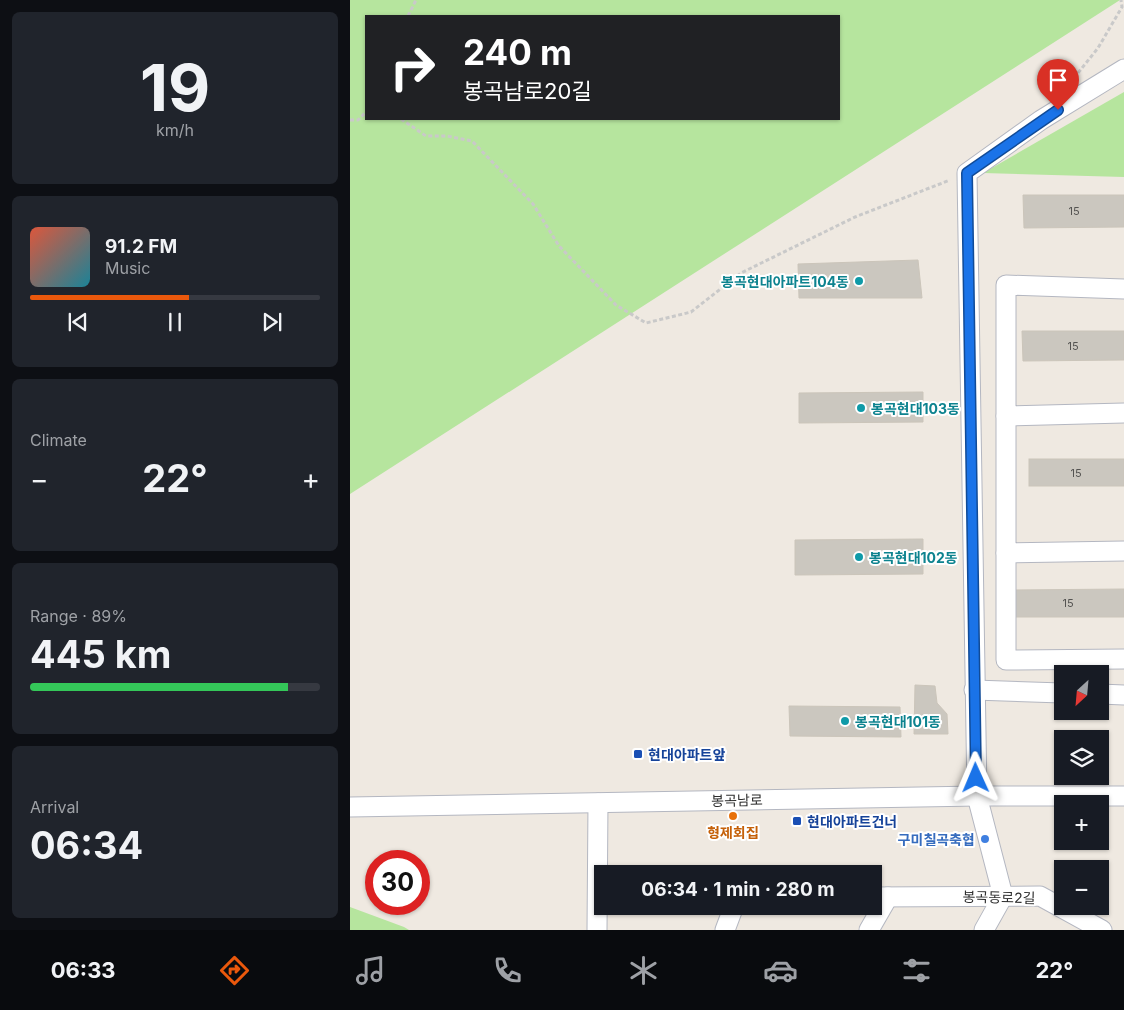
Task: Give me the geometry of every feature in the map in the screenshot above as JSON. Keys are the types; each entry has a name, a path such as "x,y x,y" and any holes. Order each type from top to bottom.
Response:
{"street":[{"path":"984,930 1002,896 977,796 967,173 1041,120 1124,68"},
{"path":"1124,289 1006,285 1006,660 1124,659"},
{"path":"1006,416 1124,413"},
{"path":"1006,553 1124,551"},
{"path":"974,690 1054,693"},
{"path":"1109,694 1124,695"},
{"name":"봉곡남로","path":"350,807 977,796 1124,796"},
{"path":"598,803 600,865"},
{"name":"봉곡동로2길","path":"882,897 1040,896 1102,930"},
{"path":"597,930 599,915"},
{"path":"726,930 731,915"},
{"name":"봉곡동로2길","path":"869,930 874,915"}],"path":[{"path":"408,15 416,0"},
{"path":"1070,84 1098,48 1122,7 1121,0"},
{"path":"350,120 358,120 365,113"},
{"path":"402,120 426,136 446,136 472,142 533,204 559,246 616,305 646,323 690,312 741,272 855,218 967,173"}],"green space":[{"path":"350,0 1120,0 350,494"},
{"path":"1124,92 1124,177 983,173"},
{"path":"350,907 365,913 365,915 372,915 409,930 350,930"}],"building":[{"path":"1023,195 1124,195 1124,227 1024,228"},
{"name":"봉곡현대아파트104동","path":"918,260 922,298 799,298 798,264"},
{"path":"1022,331 1124,331 1124,360 1023,361"},
{"name":"봉곡현대103동","path":"923,392 923,422 799,423 799,393"},
{"path":"1029,459 1124,459 1124,486 1029,486"},
{"name":"봉곡현대102동","path":"923,539 923,574 795,575 795,540"},
{"path":"1124,589 1124,617 1012,617 1012,590"},
{"path":"915,685 935,686 937,703 947,714 948,734 914,734"},
{"name":"봉곡현대101동","path":"789,706 900,707 901,737 790,736"}],"place":[{"name":"봉곡현대아파트104동","path":"859,281"},
{"name":"봉곡현대103동","path":"861,408"},
{"name":"봉곡현대102동","path":"859,557"},
{"name":"봉곡현대101동","path":"845,721"},
{"name":"현대아파트앞","path":"638,754"},
{"name":"형제회집","path":"733,816"},
{"name":"현대아파트건너","path":"797,821"},
{"name":"구미칠곡축협","path":"985,839"}],"route":[{"path":"976,778 967,173 1058,110"}]}
